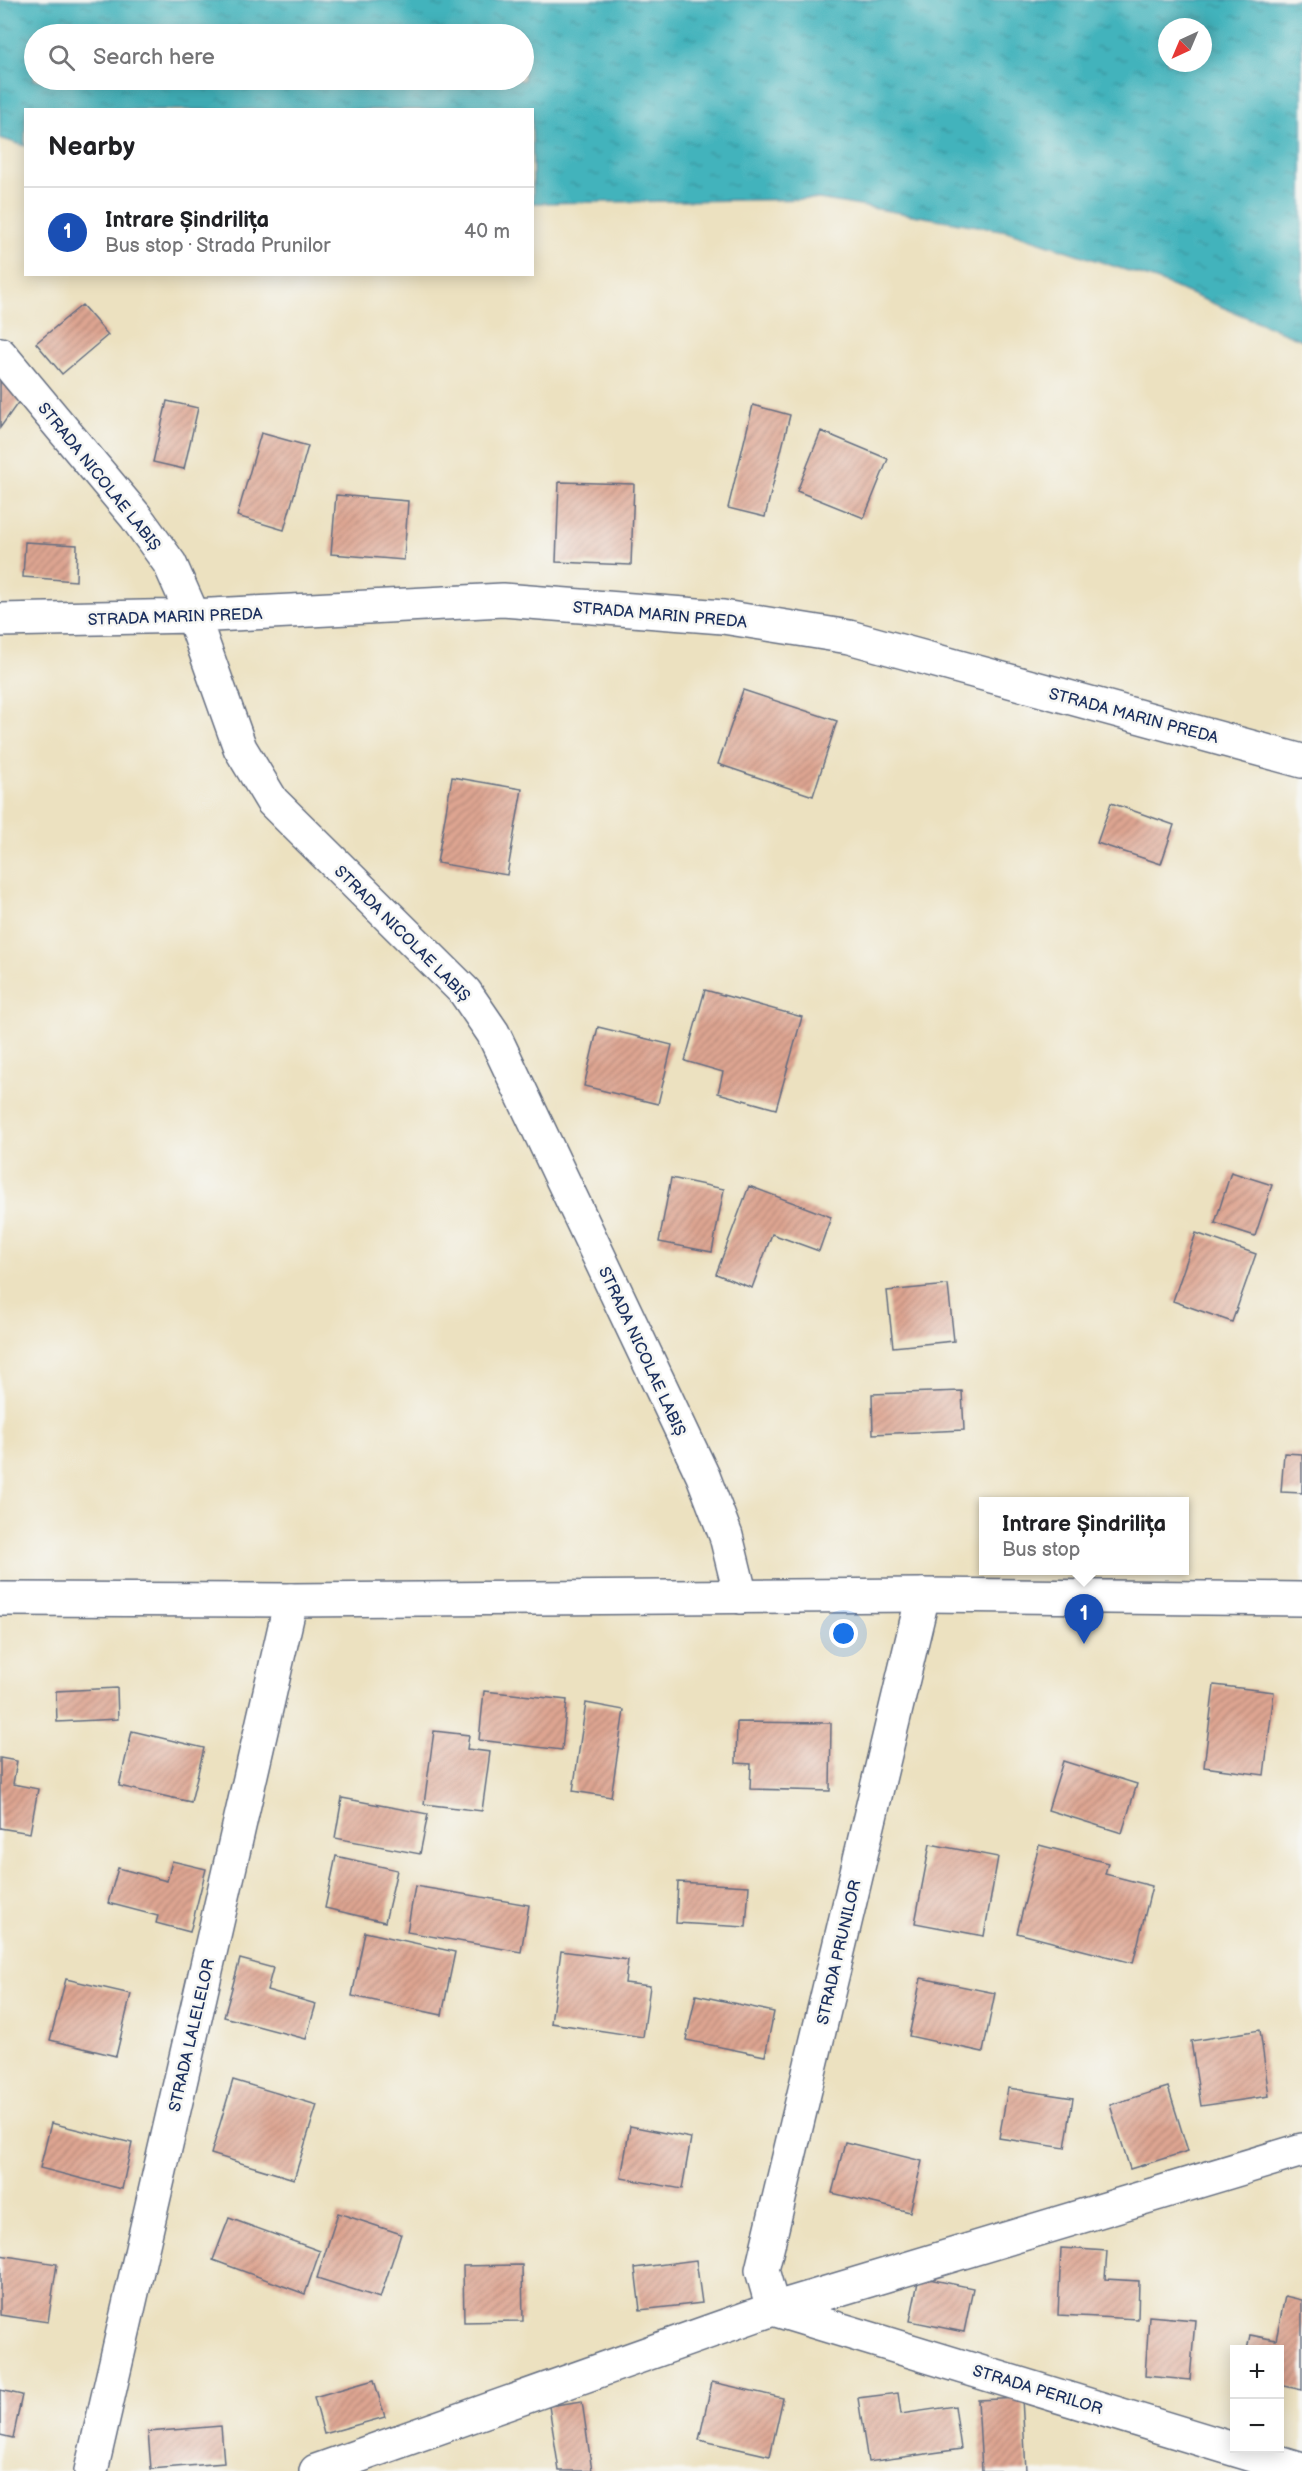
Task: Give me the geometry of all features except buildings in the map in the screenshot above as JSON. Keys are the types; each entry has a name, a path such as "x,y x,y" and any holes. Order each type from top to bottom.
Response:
{"main road":[{"name":"STRADA NICOLAE LABIȘ","path":"0,354 136,517 170,564 193,616 240,748 272,801 465,992 493,1033 703,1476 726,1536 741,1597"},
{"name":"STRADA MARIN PREDA","path":"0,620 193,616 503,600 723,617 849,637 1302,761"},
{"path":"0,1599 291,1600 923,1595 1302,1599"},
{"name":"STRADA PRUNILOR","path":"774,2309 762,2270 923,1595"},
{"name":"STRADA LALELELOR","path":"91,2471 291,1600"},
{"path":"316,2471 774,2309 1302,2150"},
{"name":"STRADA PERILOR","path":"774,2309 1302,2470"}],"water":[{"path":"0,0 1302,0 1302,340 1159,281 1007,231 819,199 534,203 534,108 24,108 24,146 0,138"}],"place":[{"name":"Intrare Șindrilița","path":"1084,1644"}]}
